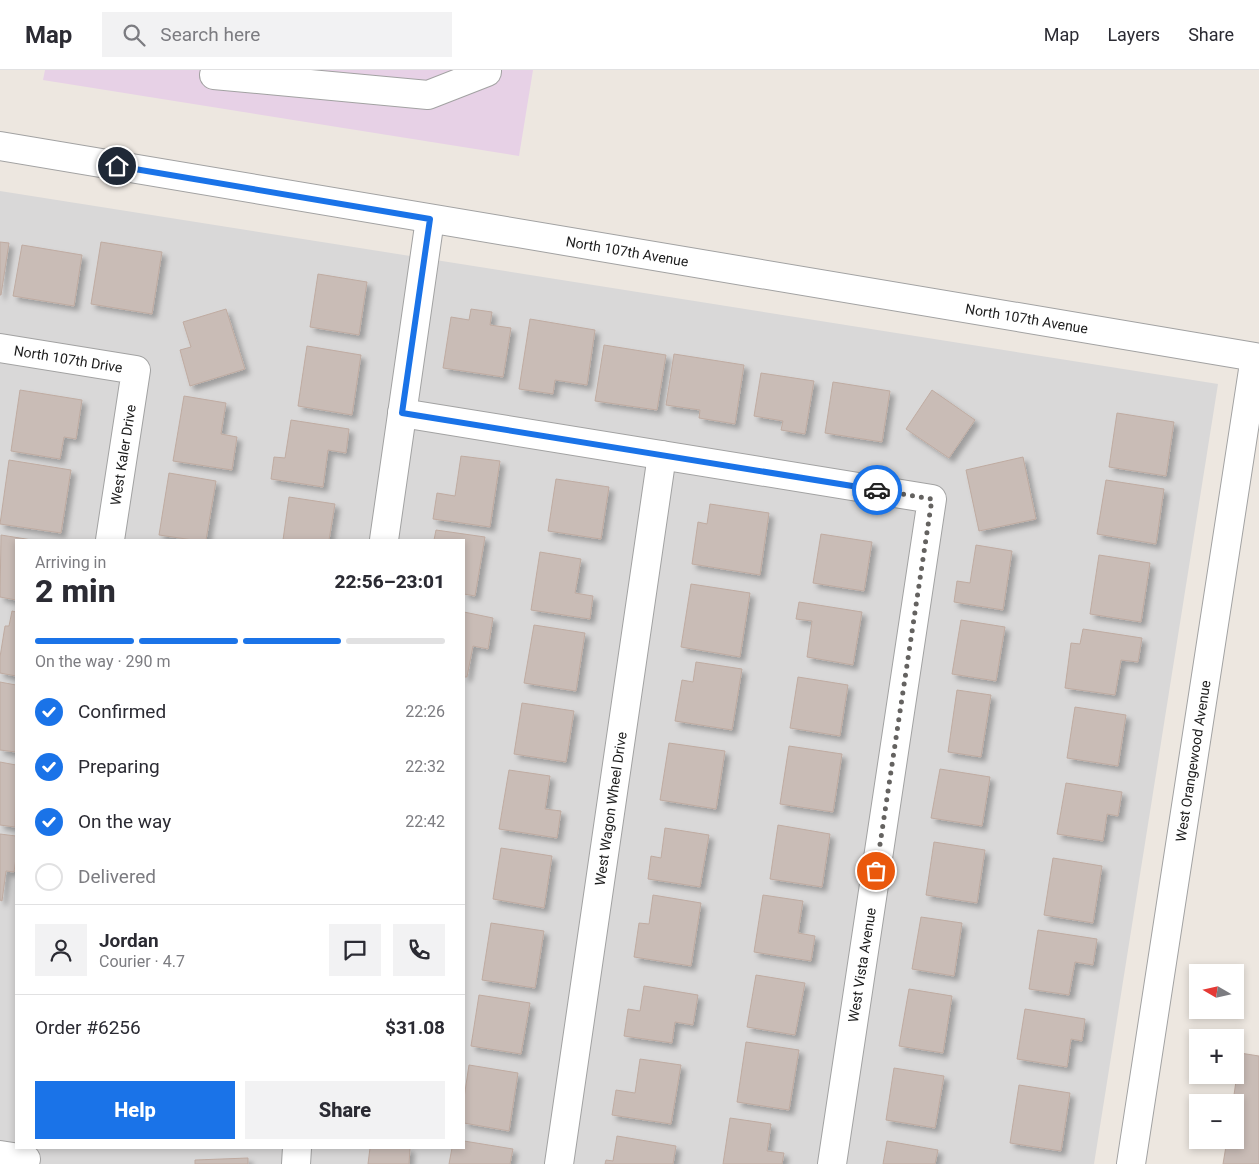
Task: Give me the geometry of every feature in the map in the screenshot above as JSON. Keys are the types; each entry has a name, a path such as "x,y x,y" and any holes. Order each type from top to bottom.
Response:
{"street":[{"path":"214,75 428,95 487,72 487,70"},
{"name":"North 107th Avenue","path":"0,146 1255,357"},
{"path":"384,539 430,219"},
{"name":"North 107th Drive","path":"0,348 136,370"},
{"name":"West Orangewood Avenue","path":"1131,1164 1255,357"},
{"name":"West Kaler Drive","path":"110,539 136,370"},
{"path":"402,413 662,455"},
{"name":"West Vista Avenue","path":"662,455 932,499 832,1164"},
{"name":"West Wagon Wheel Drive","path":"560,1164 662,455"},
{"path":"296,1149 296,1164"}],"shaded area":[{"path":"45,70 533,70 519,156 43,80"},
{"path":"0,191 1218,384 1094,1164 0,1164"}],"building":[{"path":"0,242 9,243 1,295 0,295"},
{"path":"101,242 162,252 152,314 91,304"},
{"path":"22,245 82,255 74,306 13,296"},
{"path":"318,274 367,282 359,335 310,327"},
{"path":"226,309 245,369 190,386 180,350 191,347 183,322"},
{"path":"471,309 492,312 490,325 511,328 503,377 443,368 451,317 469,320"},
{"path":"530,319 595,330 587,385 555,380 553,394 519,389"},
{"path":"604,345 666,355 657,410 595,401"},
{"path":"307,346 361,355 352,415 298,406"},
{"path":"674,354 744,365 735,424 699,418 700,410 666,405"},
{"path":"761,373 814,381 805,434 781,430 783,421 754,416"},
{"path":"833,382 890,391 882,442 825,433"},
{"path":"20,390 82,400 76,439 64,437 60,459 11,451"},
{"path":"932,390 975,420 949,458 906,429"},
{"path":"184,396 226,403 221,434 237,437 232,470 173,461"},
{"path":"1117,413 1174,422 1166,476 1109,467"},
{"path":"291,420 349,429 346,453 328,450 323,487 271,479 274,457 285,458"},
{"path":"461,456 500,461 490,527 433,519 437,493 455,496"},
{"path":"1023,457 1036,519 979,531 966,470"},
{"path":"9,460 71,470 61,533 0,524"},
{"path":"169,473 216,481 206,539 186,539 159,535"},
{"path":"556,479 609,487 601,539 548,531"},
{"path":"1106,480 1164,489 1156,544 1097,534"},
{"path":"289,497 335,504 329,539 283,539"},
{"path":"710,504 769,513 760,575 692,564 698,522 707,524"},
{"path":"436,530 485,537 475,596 465,594 465,539 434,539"},
{"path":"821,534 872,542 864,591 813,583"},
{"path":"1,535 26,539 15,539 15,600 0,597"},
{"path":"976,545 1012,551 1003,610 954,602 957,581 970,583"},
{"path":"540,552 581,559 575,593 593,596 590,619 531,610"},
{"path":"1099,555 1150,563 1141,622 1090,614"},
{"path":"691,584 750,593 740,657 681,647"},
{"path":"799,602 862,612 853,665 807,657 812,621 796,619"},
{"path":"12,611 15,612 15,676 0,673 0,657 5,626 9,626"},
{"path":"465,612 493,618 488,649 473,646 467,677 465,677"},
{"path":"961,620 1005,627 996,681 952,674"},
{"path":"534,625 585,633 576,691 524,683"},
{"path":"1083,629 1142,638 1138,662 1121,660 1115,695 1065,688 1071,643 1080,644"},
{"path":"696,662 742,669 732,730 675,721 682,680 693,682"},
{"path":"798,677 848,685 840,736 790,728"},
{"path":"0,682 15,685 15,752 0,750"},
{"path":"957,690 991,695 981,757 948,752"},
{"path":"522,703 574,711 566,762 514,754"},
{"path":"1075,707 1126,715 1118,766 1067,758"},
{"path":"669,743 725,751 716,809 660,800"},
{"path":"789,746 842,754 833,812 780,804"},
{"path":"0,762 15,765 15,827 0,825"},
{"path":"940,769 990,777 982,826 931,818"},
{"path":"509,770 550,776 545,809 561,811 557,838 499,829"},
{"path":"1066,783 1122,792 1118,816 1107,814 1103,841 1057,834"},
{"path":"778,825 830,834 822,887 770,879"},
{"path":"665,828 709,835 700,887 648,879 651,856 661,858"},
{"path":"0,834 15,836 15,865 14,872 6,871 2,901 0,900"},
{"path":"934,842 985,850 977,903 926,895"},
{"path":"501,848 552,856 544,908 493,899"},
{"path":"1053,858 1102,866 1093,923 1044,915"},
{"path":"653,895 701,903 691,966 634,957 639,923 649,924"},
{"path":"763,895 803,901 798,933 815,936 811,961 754,952"},
{"path":"921,917 962,923 954,976 912,969"},
{"path":"491,923 544,931 535,988 482,980"},
{"path":"1038,930 1097,939 1093,965 1075,962 1069,995 1029,989"},
{"path":"756,975 805,983 795,1035 747,1027"},
{"path":"644,986 698,995 693,1025 675,1022 672,1043 624,1036 628,1009 640,1011"},
{"path":"909,989 952,996 943,1053 899,1046"},
{"path":"479,995 530,1003 521,1054 471,1046"},
{"path":"1025,1009 1085,1019 1082,1041 1071,1039 1067,1067 1017,1059"},
{"path":"746,1042 799,1050 789,1110 737,1102"},
{"path":"1244,1054 1259,1056 1259,1164 1223,1164 1226,1149 1244,1149 1244,1094 1234,1094 1236,1084 1244,1084"},
{"path":"640,1059 681,1065 671,1124 612,1115 616,1090 635,1093"},
{"path":"469,1065 518,1073 509,1131 465,1123 465,1091"},
{"path":"894,1068 944,1076 935,1128 886,1120"},
{"path":"1019,1085 1070,1093 1061,1151 1010,1143"},
{"path":"730,1118 771,1124 767,1151 784,1153 782,1164 723,1164"},
{"path":"617,1136 676,1146 673,1164 605,1164 606,1160 613,1161"},
{"path":"465,1141 513,1149 510,1164 449,1164 452,1149 465,1149"},
{"path":"887,1141 938,1150 935,1164 883,1164"},
{"path":"370,1149 410,1149 409,1164 368,1164"},
{"path":"248,1158 248,1164 195,1164 195,1160"}],"way so far":[{"path":"876,871 932,499 877,490"}],"route":[{"path":"117,166 430,219 402,413 877,490"}]}
